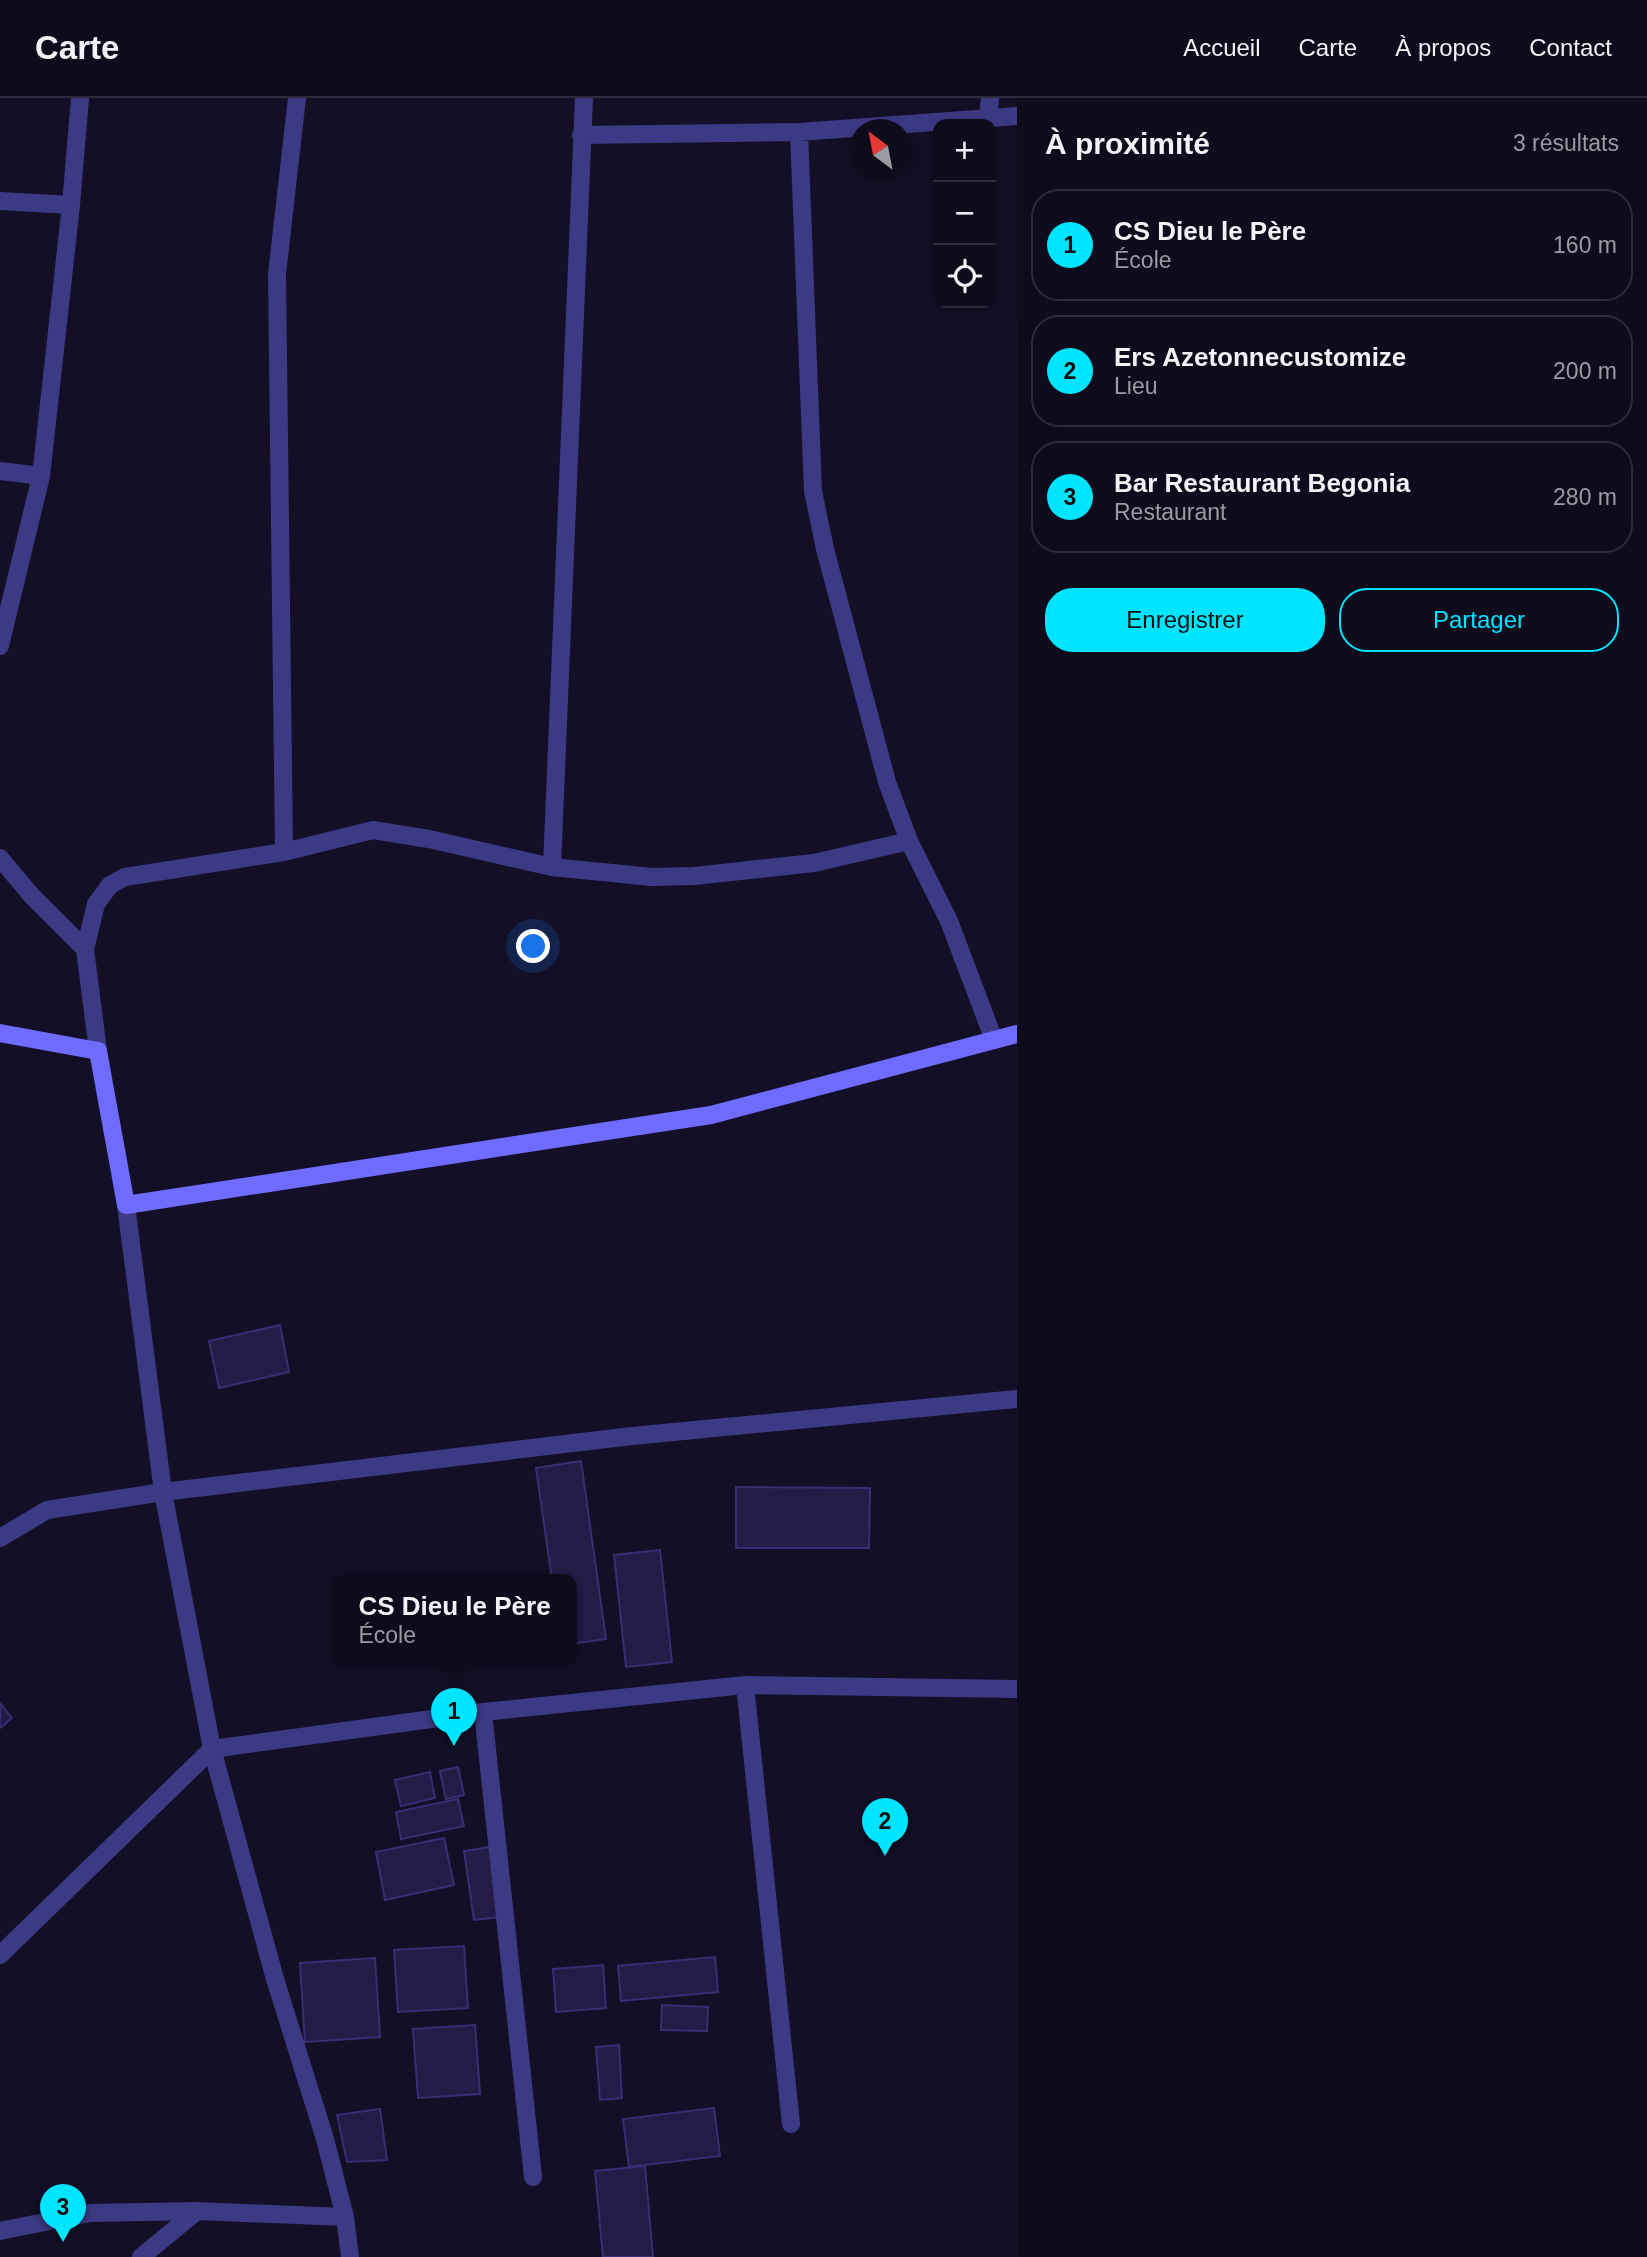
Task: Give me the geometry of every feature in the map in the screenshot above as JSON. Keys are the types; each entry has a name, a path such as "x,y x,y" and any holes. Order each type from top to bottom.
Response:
{"street":[{"path":"0,646 41,476 80,98"},
{"path":"284,852 277,274 297,98"},
{"path":"552,867 584,98"},
{"path":"988,117 989,98"},
{"path":"581,135 799,131 1017,116"},
{"path":"799,131 813,491 825,549 887,782 909,841 949,920 994,1040"},
{"path":"0,201 71,205"},
{"path":"0,471 41,476"},
{"path":"350,2257 345,2217 325,2139 275,1979 212,1749 163,1492 126,1205 98,1051 85,950 96,904 110,885 125,877 284,852 373,830 429,839 552,867 652,877 694,876 814,863 909,841"},
{"path":"0,858 32,896 85,950"},
{"path":"0,1033 98,1051"},
{"path":"126,1205 711,1115 1017,1034"},
{"path":"0,1538 47,1510 163,1492 632,1436 1017,1399"},
{"path":"0,1955 212,1749 483,1712 745,1685 1017,1689"},
{"path":"745,1685 791,2124"},
{"path":"483,1712 533,2177"},
{"path":"0,2231 90,2213 197,2211 345,2217"},
{"path":"141,2257 197,2211"}],"building":[{"path":"280,1325 289,1372 219,1388 209,1341"},
{"path":"581,1461 606,1639 577,1643 577,1574 551,1574 536,1468"},
{"path":"736,1487 870,1488 869,1548 736,1548"},
{"path":"660,1550 672,1662 626,1667 614,1555"},
{"path":"0,1703 12,1718 0,1728"},
{"path":"458,1767 464,1795 446,1799 440,1771"},
{"path":"430,1772 435,1798 401,1806 395,1780"},
{"path":"458,1799 464,1826 401,1839 396,1812"},
{"path":"444,1838 454,1885 385,1900 376,1852"},
{"path":"490,1847 500,1917 474,1920 464,1851"},
{"path":"464,1946 468,2008 398,2012 394,1950"},
{"path":"715,1957 718,1992 621,2001 618,1966"},
{"path":"375,1958 380,2037 305,2042 300,1963"},
{"path":"603,1965 606,2008 556,2012 553,1969"},
{"path":"662,2005 708,2007 707,2031 661,2030"},
{"path":"475,2025 480,2094 418,2098 413,2029"},
{"path":"619,2045 622,2098 600,2100 596,2047"},
{"path":"714,2108 720,2156 629,2167 623,2119"},
{"path":"380,2109 387,2160 347,2162 337,2115"},
{"path":"645,2166 653,2257 603,2257 595,2171"}],"place":[{"name":"CS Dieu le Père","path":"454,1746"},
{"name":"Ers Azetonnecustomize","path":"885,1856"},
{"name":"Bar Restaurant Begonia","path":"63,2242"}]}
